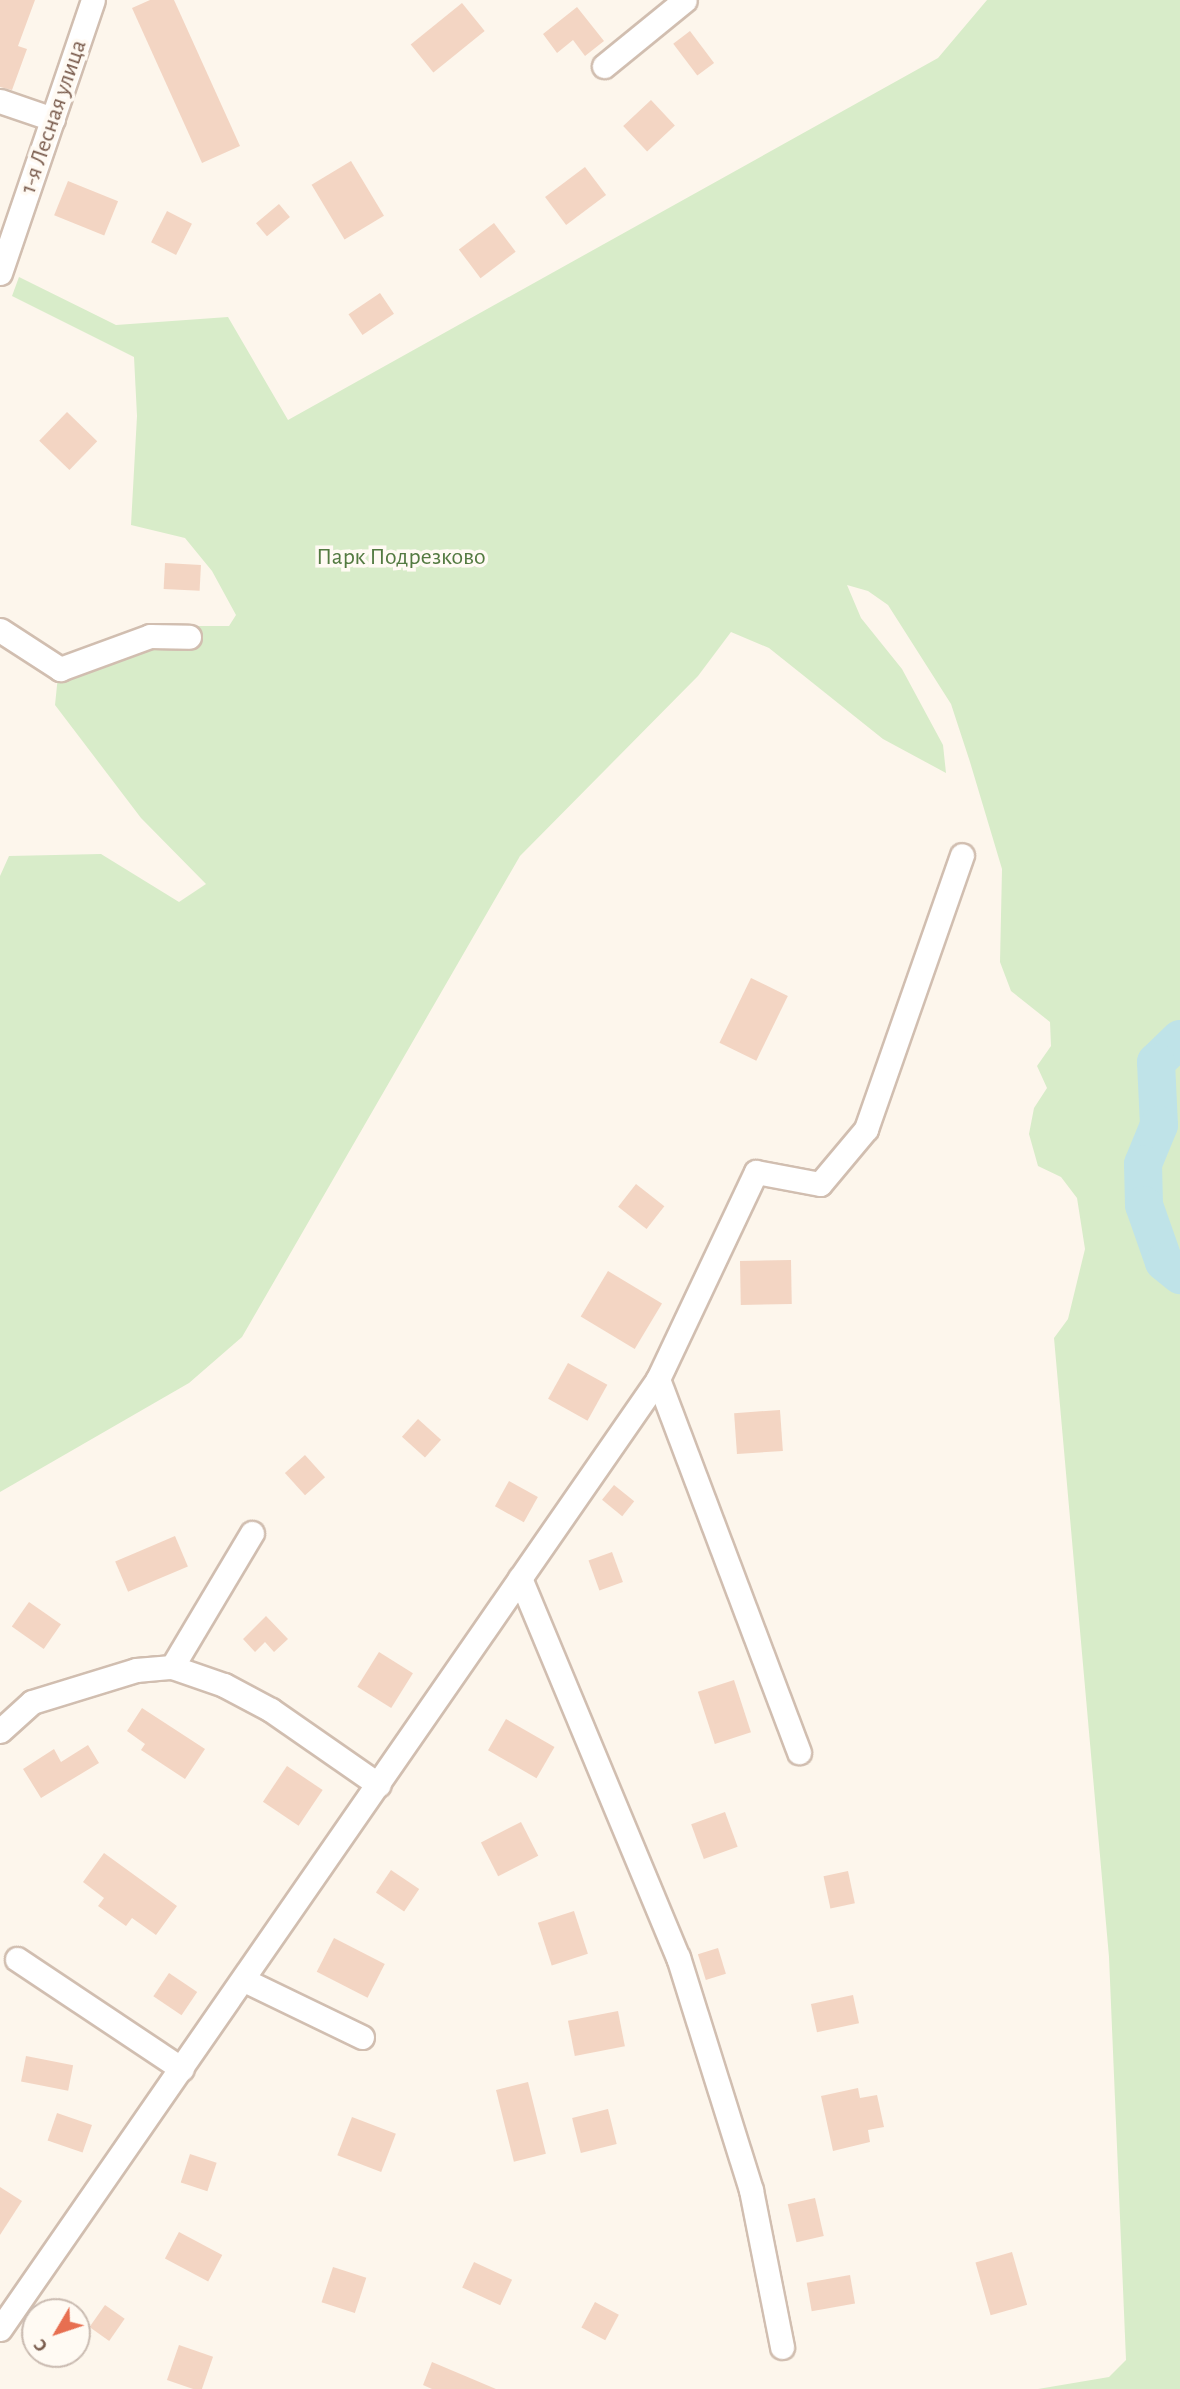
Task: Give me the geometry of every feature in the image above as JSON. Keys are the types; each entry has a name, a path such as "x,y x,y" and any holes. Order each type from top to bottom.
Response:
{"street":[{"name":"1-я Лесная улица","path":"0,273 93,0"},
{"path":"604,66 685,0"},
{"path":"0,101 53,119"},
{"path":"0,630 60,669 150,636 189,638"},
{"path":"0,2329 658,1379 756,1172 820,1184 866,1129 962,855"},
{"path":"658,1379 799,1752"},
{"path":"172,1667 252,1532"},
{"path":"520,1578 678,1957 751,2190 782,2347"},
{"path":"0,1731 32,1702 136,1671 172,1667 224,1685 271,1710 379,1785"},
{"path":"17,1959 182,2069"},
{"path":"244,1980 362,2037"}],"green space":[{"name":"Парк Подрезково","path":"987,0 1180,0 1180,2389 1038,2389 1109,2377 1126,2360 1109,1957 1054,1338 1068,1319 1085,1249 1077,1198 1061,1177 1038,1166 1029,1134 1034,1108 1047,1088 1037,1066 1051,1046 1050,1022 1011,991 1000,962 1002,869 970,762 951,704 888,605 868,591 847,585 861,618 902,669 943,745 946,773 883,739 769,648 731,632 698,676 520,856 242,1337 189,1383 0,1492 0,876 9,856 101,854 179,902 206,884 141,818 55,705 60,656 149,626 229,626 236,615 212,571 185,538 131,525 137,416 134,357 12,296 19,277 116,325 228,317 288,420 938,58"}],"building":[{"path":"0,0 35,0 18,46 27,49 12,90 0,87"},
{"path":"150,0 174,0 240,146 202,163 132,8"},
{"path":"462,3 485,31 433,73 411,45"},
{"path":"577,7 604,41 585,56 573,40 557,53 543,34"},
{"path":"690,31 714,63 697,76 673,44"},
{"path":"651,100 675,126 647,152 623,126"},
{"path":"351,161 384,216 345,240 312,185"},
{"path":"585,167 606,195 566,225 545,197"},
{"path":"68,181 118,201 104,236 54,215"},
{"path":"279,204 290,217 267,236 256,223"},
{"path":"167,211 192,224 176,255 151,242"},
{"path":"494,223 516,252 481,278 459,249"},
{"path":"380,293 394,314 362,335 348,314"},
{"path":"67,412 97,441 69,470 39,441"},
{"path":"165,563 201,565 200,591 164,589"},
{"path":"751,978 788,996 756,1061 719,1043"},
{"path":"636,1184 664,1206 647,1229 618,1207"},
{"path":"791,1260 792,1304 741,1305 740,1261"},
{"path":"608,1271 662,1303 635,1349 581,1316"},
{"path":"568,1363 607,1385 587,1421 548,1399"},
{"path":"780,1410 783,1451 737,1454 734,1413"},
{"path":"418,1419 441,1440 425,1458 402,1437"},
{"path":"305,1455 325,1477 305,1495 285,1473"},
{"path":"509,1481 538,1497 524,1522 495,1506"},
{"path":"614,1485 634,1501 622,1516 602,1500"},
{"path":"175,1536 188,1566 128,1592 115,1561"},
{"path":"612,1552 623,1582 599,1591 589,1561"},
{"path":"29,1602 61,1624 44,1649 12,1627"},
{"path":"266,1616 288,1639 274,1652 265,1642 255,1652 243,1639"},
{"path":"379,1652 413,1673 391,1708 357,1687"},
{"path":"734,1680 751,1732 715,1744 698,1692"},
{"path":"142,1708 205,1749 185,1779 141,1750 145,1744 127,1731"},
{"path":"506,1719 554,1747 536,1778 488,1750"},
{"path":"88,1745 99,1763 41,1798 23,1769 54,1749 61,1762"},
{"path":"287,1766 323,1790 299,1826 263,1802"},
{"path":"725,1812 738,1847 704,1859 691,1824"},
{"path":"521,1822 538,1856 498,1876 481,1842"},
{"path":"104,1853 177,1906 156,1935 132,1918 126,1926 98,1906 104,1898 83,1882"},
{"path":"391,1870 419,1889 404,1911 376,1892"},
{"path":"848,1871 855,1903 830,1908 824,1876"},
{"path":"574,1911 588,1954 552,1966 538,1923"},
{"path":"334,1938 385,1964 368,1998 317,1972"},
{"path":"718,1948 726,1974 706,1980 698,1954"},
{"path":"169,1973 197,1992 182,2015 153,1996"},
{"path":"853,1995 859,2023 817,2032 811,2004"},
{"path":"618,2011 625,2046 575,2056 568,2021"},
{"path":"26,2056 73,2065 68,2091 21,2082"},
{"path":"528,2082 546,2154 514,2162 496,2090"},
{"path":"858,2088 860,2098 877,2095 884,2127 868,2130 870,2142 833,2151 821,2096"},
{"path":"608,2109 617,2144 581,2153 572,2118"},
{"path":"57,2113 92,2125 83,2152 48,2140"},
{"path":"352,2117 396,2134 381,2172 337,2155"},
{"path":"190,2154 217,2163 207,2191 181,2183"},
{"path":"0,2187 22,2201 0,2235"},
{"path":"815,2198 824,2236 796,2242 788,2204"},
{"path":"179,2232 222,2255 208,2281 165,2258"},
{"path":"1012,2252 1027,2305 991,2315 975,2262"},
{"path":"474,2262 512,2280 500,2305 462,2287"},
{"path":"333,2267 366,2278 355,2313 322,2302"},
{"path":"850,2275 855,2304 812,2311 807,2283"},
{"path":"595,2302 619,2315 605,2340 581,2328"},
{"path":"105,2305 125,2319 109,2341 91,2328"},
{"path":"179,2345 213,2357 202,2389 193,2389 167,2380"},
{"path":"432,2362 496,2389 432,2389 423,2385"}],"waterway":[{"path":"1180,1039 1156,1062 1159,1125 1143,1164 1144,1205 1164,1262 1180,1275"}]}
